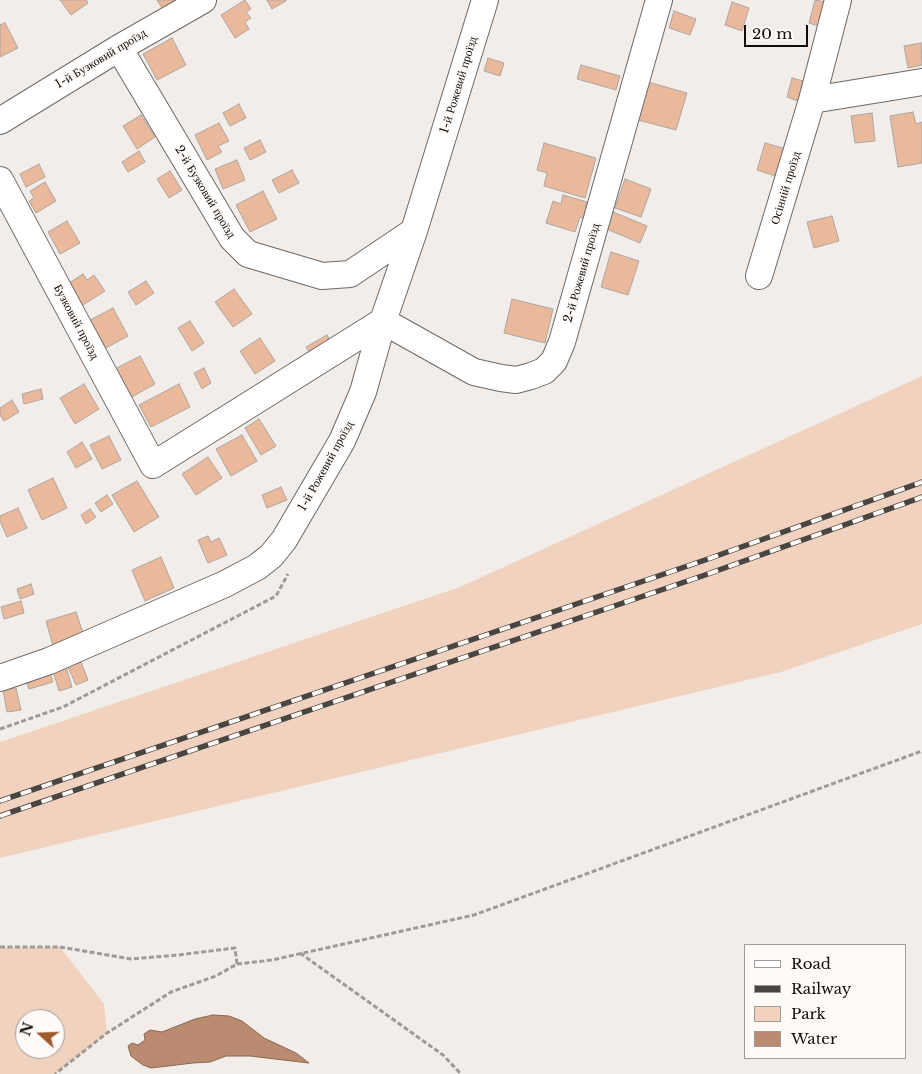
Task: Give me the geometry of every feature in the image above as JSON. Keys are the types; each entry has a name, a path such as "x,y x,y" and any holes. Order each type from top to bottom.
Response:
{"street":[{"name":"1-й Бузковий проїзд","path":"0,121 119,48 203,0"},
{"name":"1-й Рожевий проїзд","path":"0,678 49,660 225,584 257,567 271,556 284,540 342,441 363,392 383,321 414,231 485,0"},
{"name":"2-й Рожевий проїзд","path":"383,321 460,365 489,376 516,380 544,371 554,360 562,342 659,0"},
{"name":"Осінній проїзд","path":"759,276 812,100 838,0"},
{"name":"2-й Бузковий проїзд","path":"119,48 232,238 248,254 322,276 350,274 414,231"},
{"path":"812,100 922,82"},
{"name":"Бузковий проїзд","path":"0,180 153,465 383,321"}],"path":[{"path":"0,729 63,707 276,596 290,572 284,540"},
{"path":"55,1074 106,1033 171,992 216,976 238,964 272,960 474,915 922,752"},
{"path":"0,947 60,947 131,959 178,956 235,948 238,964"},
{"path":"300,953 443,1055 461,1074"}],"green space":[{"path":"922,376 922,624 781,672 0,858 0,742 460,587"},
{"path":"0,947 60,947 104,1004 107,1033 55,1074 0,1074"}],"water":[{"path":"213,1015 229,1016 242,1021 264,1038 296,1053 309,1063 250,1056 226,1056 210,1062 151,1068 143,1065 131,1056 128,1046 132,1043 138,1045 145,1040 144,1034 150,1030 162,1032 195,1019"}],"building":[{"path":"60,0 86,0 88,3 71,15"},
{"path":"157,0 176,0 162,8"},
{"path":"245,0 251,9 246,12 251,18 245,22 249,29 235,38 221,15"},
{"path":"267,0 286,0 286,1 272,9"},
{"path":"815,0 832,3 825,28 809,23"},
{"path":"732,2 749,8 742,31 725,25"},
{"path":"674,11 696,19 690,35 669,28"},
{"path":"5,23 18,48 0,57 0,25"},
{"path":"172,38 186,65 157,80 143,54"},
{"path":"921,43 922,65 908,68 904,46"},
{"path":"488,58 504,63 500,76 484,71"},
{"path":"581,65 620,76 616,90 577,79"},
{"path":"792,78 807,82 801,102 787,97"},
{"path":"648,82 687,93 676,130 638,120"},
{"path":"239,104 246,118 230,126 223,113"},
{"path":"913,112 916,124 922,122 922,163 898,167 890,116"},
{"path":"872,113 875,141 855,143 851,116"},
{"path":"141,115 155,137 137,149 123,126"},
{"path":"219,123 229,141 218,146 222,152 207,160 195,135"},
{"path":"260,140 266,152 250,160 244,148"},
{"path":"544,143 596,158 585,198 544,186 547,173 537,170"},
{"path":"765,143 786,149 778,177 757,170"},
{"path":"139,151 145,162 128,172 122,162"},
{"path":"237,160 245,180 223,189 215,169"},
{"path":"39,164 45,177 26,187 20,174"},
{"path":"292,170 299,183 279,193 272,180"},
{"path":"170,171 182,190 169,198 157,179"},
{"path":"625,179 651,189 641,217 615,208"},
{"path":"45,182 56,201 36,213 29,201 34,198 30,191"},
{"path":"263,191 277,219 250,232 236,205"},
{"path":"563,195 587,202 585,207 589,208 586,219 580,217 575,232 546,223 553,201 561,204"},
{"path":"611,211 647,226 640,243 604,228"},
{"path":"832,216 839,241 814,248 807,222"},
{"path":"67,221 80,243 60,254 48,232"},
{"path":"611,252 639,261 628,295 601,287"},
{"path":"83,274 87,280 94,275 105,291 83,305 69,283"},
{"path":"146,281 154,293 136,305 128,292"},
{"path":"234,289 252,314 233,327 215,302"},
{"path":"512,299 553,309 545,343 504,333"},
{"path":"113,308 128,336 106,348 90,320"},
{"path":"190,321 204,343 192,351 178,328"},
{"path":"327,335 336,350 315,362 306,347"},
{"path":"260,338 275,361 255,374 240,351"},
{"path":"140,356 155,384 130,398 115,369"},
{"path":"204,368 211,383 202,389 194,373"},
{"path":"84,384 99,409 75,424 60,398"},
{"path":"179,384 190,407 151,427 139,405"},
{"path":"41,389 43,399 24,404 22,394"},
{"path":"12,400 19,412 4,421 0,415 0,408"},
{"path":"259,419 276,446 261,455 245,428"},
{"path":"242,435 257,461 231,476 216,449"},
{"path":"109,436 121,460 102,469 90,445"},
{"path":"82,442 92,459 76,468 67,452"},
{"path":"208,457 222,478 196,495 182,474"},
{"path":"53,478 67,508 42,520 28,490"},
{"path":"137,481 159,517 134,532 112,495"},
{"path":"281,487 287,500 267,508 262,495"},
{"path":"107,495 113,504 101,512 95,503"},
{"path":"18,508 27,528 7,537 0,521 0,516"},
{"path":"90,509 96,517 86,524 81,515"},
{"path":"208,536 211,542 219,538 227,555 208,563 198,540"},
{"path":"161,557 174,588 145,601 132,570"},
{"path":"31,584 34,594 20,599 17,589"},
{"path":"21,601 24,613 4,619 1,607"},
{"path":"76,612 85,639 54,649 46,621"},
{"path":"81,662 88,680 76,685 68,667"},
{"path":"48,667 53,682 29,689 24,675"},
{"path":"66,667 72,687 59,691 53,671"},
{"path":"16,688 21,710 7,712 3,690"}],"railway":[{"path":"0,801 708,559 922,482"},
{"path":"0,816 705,575 922,497"}]}
